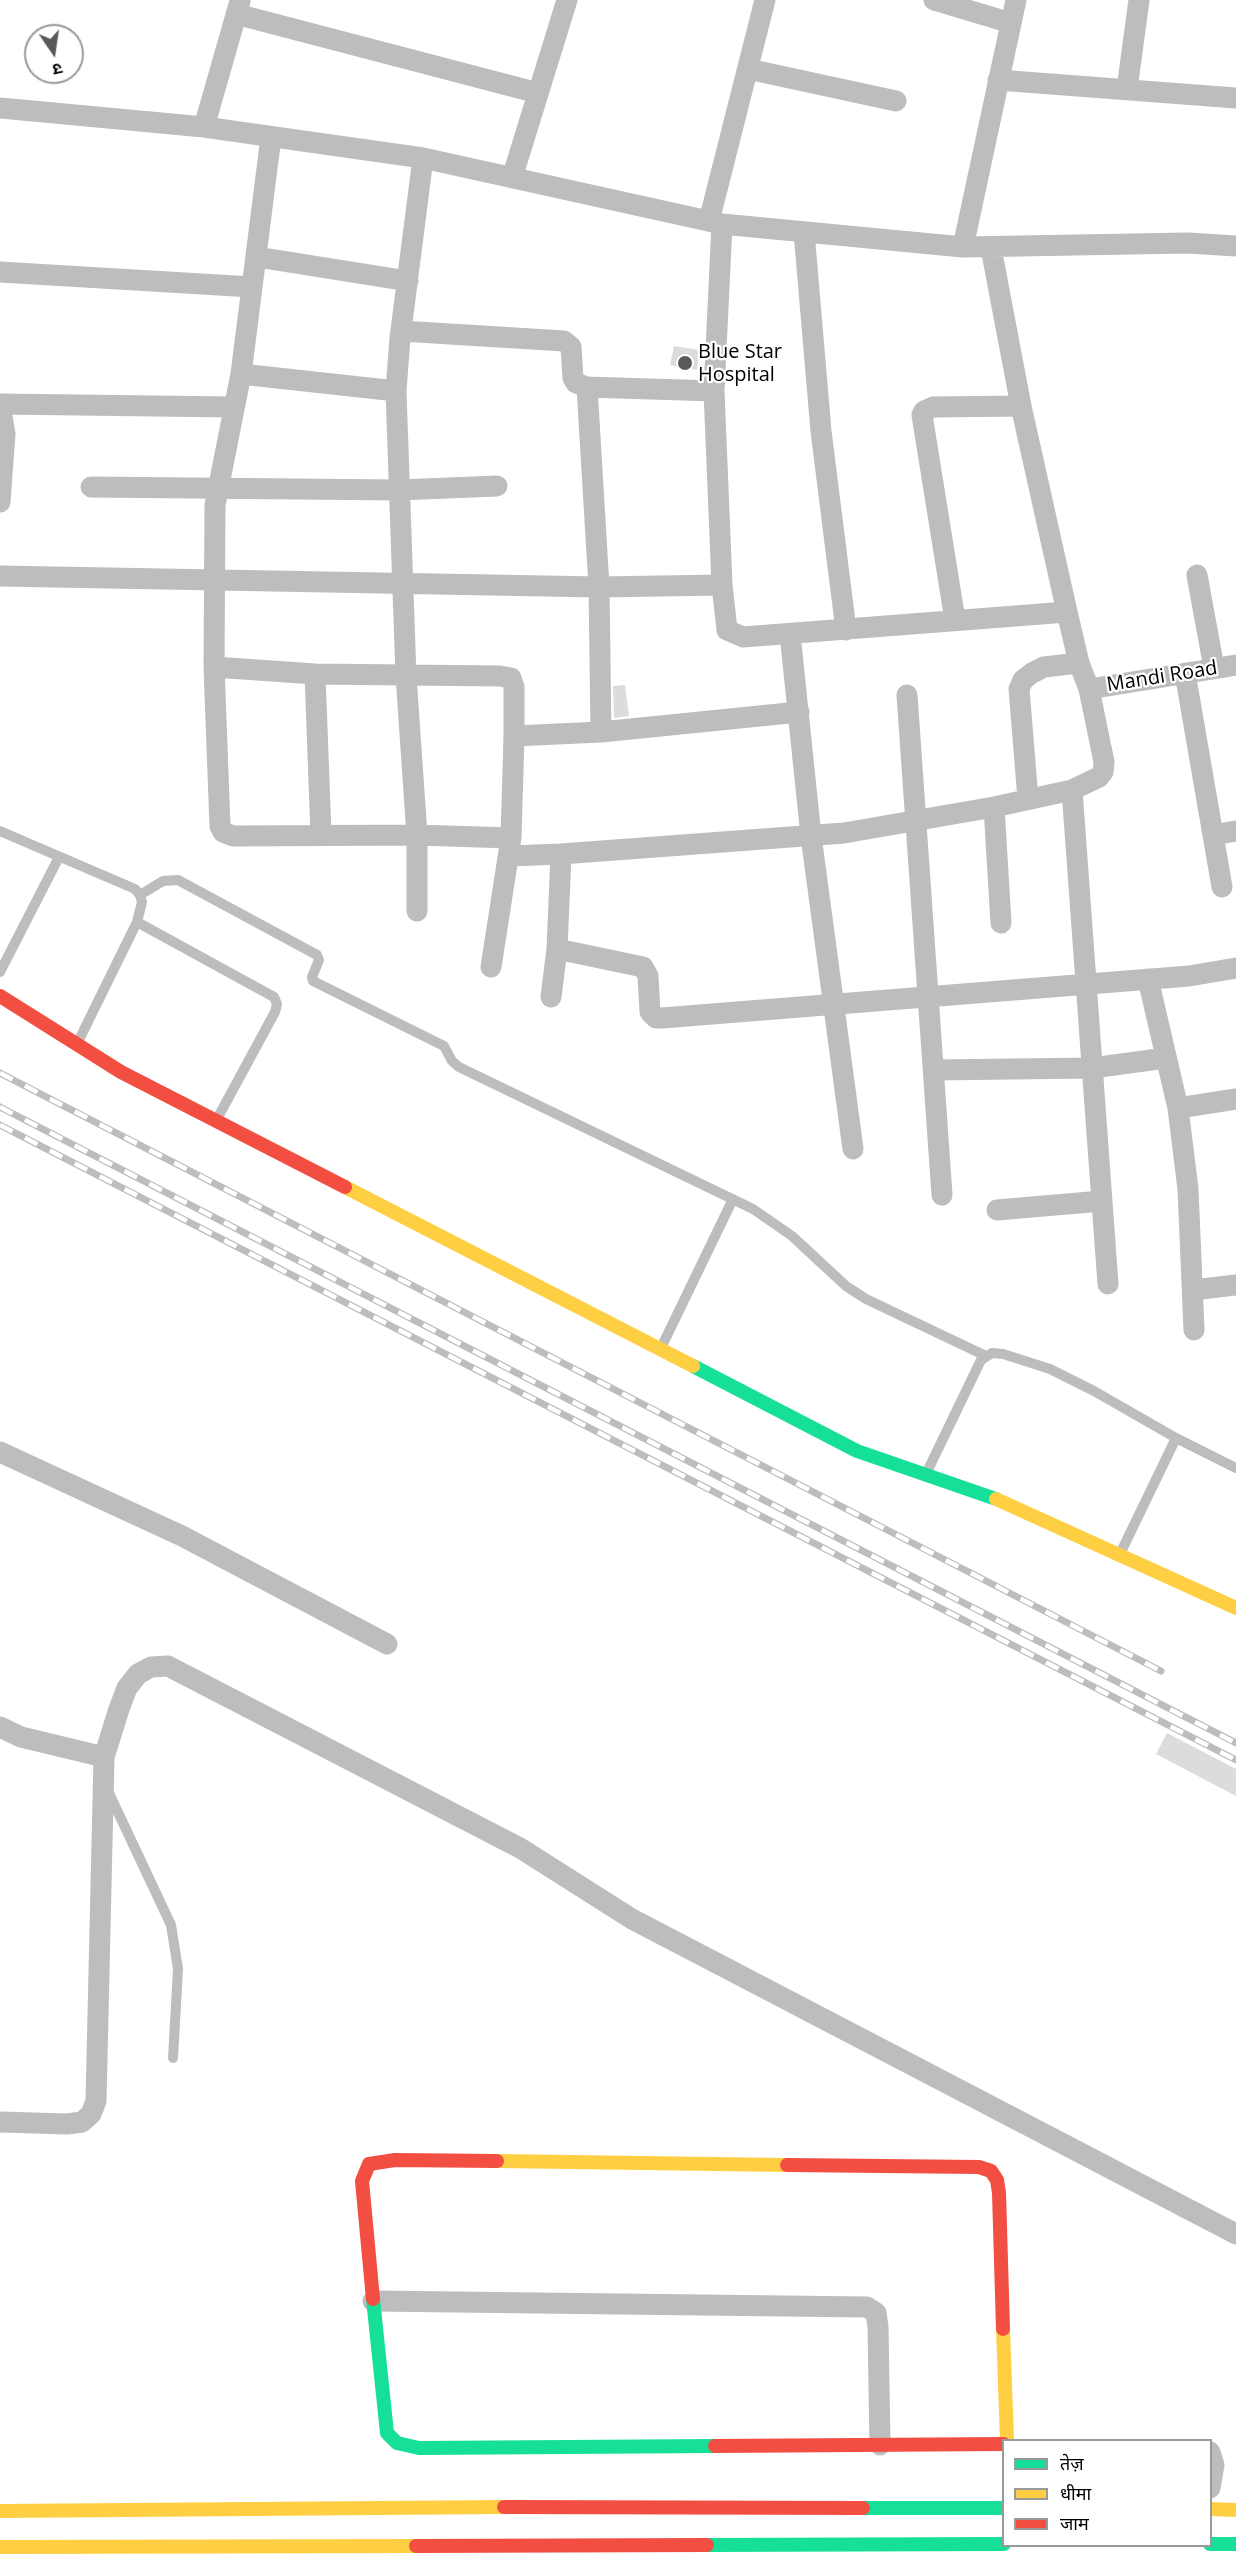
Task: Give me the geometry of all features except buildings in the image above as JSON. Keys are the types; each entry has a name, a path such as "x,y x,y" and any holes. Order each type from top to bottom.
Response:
{"street":[{"path":"512,178 567,0"},
{"path":"765,0 715,223 714,391 722,585 727,630 743,637 1066,612"},
{"path":"934,0 1011,23"},
{"path":"963,247 1016,0"},
{"path":"1127,89 1139,0"},
{"path":"204,127 238,7 538,93"},
{"path":"748,69 896,101"},
{"path":"998,80 1236,98"},
{"path":"0,108 204,127 423,158 715,223 963,247 1188,243 1236,246"},
{"path":"271,137 241,374 218,489 214,667 218,816 224,832 233,836 417,835 561,855 844,833 994,807 1072,790 1099,777 1103,771 1104,762 1089,688 1079,663 1066,612 991,248"},
{"path":"417,911 417,835 406,676 396,391 401,331 423,158"},
{"path":"804,232 821,431 846,630"},
{"path":"257,257 408,282"},
{"path":"0,272 252,287"},
{"path":"401,331 564,341 571,347 573,378 576,383 586,387 714,391"},
{"path":"241,374 396,391"},
{"path":"586,387 599,587 601,732"},
{"path":"0,502 5,434 0,404 233,407"},
{"path":"955,620 922,415 924,411 933,407 1022,406"},
{"path":"91,487 399,490 497,486"},
{"path":"1197,575 1214,668"},
{"path":"0,576 599,587 722,585"},
{"path":"790,634 811,836 852,1149"},
{"path":"1028,799 1019,689 1023,680 1032,672 1079,663"},
{"name":"Mandi Road","path":"1089,688 1236,665"},
{"path":"214,667 315,674 511,678 514,687 514,736 510,847 491,967"},
{"path":"1185,673 1222,887"},
{"path":"315,674 321,835"},
{"path":"907,695 942,1195"},
{"path":"514,736 601,732 799,712"},
{"path":"1072,790 1108,1284"},
{"path":"994,807 1001,923"},
{"path":"1213,835 1236,831"},
{"path":"551,997 558,949 561,855"},
{"path":"558,949 644,967 648,976 650,1012 656,1018 1189,976 1236,968"},
{"path":"1148,979 1178,1108 1188,1189 1194,1330"},
{"path":"0,996 121,1072 857,1451 994,1498 1236,1608"},
{"path":"934,1070 1092,1068 1166,1058"},
{"path":"1178,1108 1236,1099"},
{"path":"998,1210 1102,1201"},
{"path":"1193,1290 1236,1286"},
{"path":"0,1452 182,1536 387,1644"},
{"path":"0,2122 67,2124 82,2122 90,2115 96,2101 104,1757 127,1688 138,1674 151,1667 168,1666 520,1848 632,1919 1236,2234"},
{"path":"0,1727 21,1737 104,1757"},
{"path":"1002,2444 419,2448 397,2442 387,2433 373,2301 362,2181 369,2164 379,2161 979,2167 991,2171 997,2180 999,2193 1007,2439"},
{"path":"373,2301 867,2307 876,2313 878,2327 880,2445"},
{"path":"1212,2458 1214,2465 1212,2476"},
{"path":"390,2507 391,2535"},
{"path":"0,2511 390,2507 1002,2508"},
{"path":"1212,2509 1236,2510"},
{"path":"0,2547 391,2535 1002,2544"},
{"path":"1212,2544 1236,2544"}],"lane":[{"path":"0,831 135,889 141,895 142,902 137,921 77,1044"},
{"path":"0,972 59,857"},
{"path":"141,895 163,881 178,880 316,955 319,958 312,977 314,981 444,1046 452,1061 459,1067 753,1209 792,1236 846,1286 866,1299 986,1356"},
{"path":"137,921 274,997 277,1004 275,1012 216,1122"},
{"path":"660,1350 733,1199"},
{"path":"926,1474 981,1360 986,1356 1003,1354 1050,1369 1236,1468"},
{"path":"1119,1555 1176,1438"},
{"path":"104,1782 171,1925 178,1969 173,2058"}],"railway":[{"path":"0,1073 1161,1671"},
{"path":"0,1107 1236,1743"},
{"path":"0,1125 1236,1760"}],"traffic: fast":[{"path":"693,1366 857,1451 996,1499"},
{"path":"373,2299 387,2433 397,2443 419,2448 715,2446"},
{"path":"863,2508 1002,2508"},
{"path":"707,2545 1002,2544"},
{"path":"1212,2544 1236,2544"}],"traffic: slow":[{"path":"345,1187 693,1366"},
{"path":"996,1499 1236,1608"},
{"path":"497,2161 787,2165"},
{"path":"1003,2329 1007,2439"},
{"path":"0,2511 504,2507"},
{"path":"1212,2509 1236,2510"},
{"path":"0,2547 416,2546"}],"traffic: jam":[{"path":"0,996 121,1072 345,1187"},
{"path":"373,2299 362,2181 369,2164 395,2160 497,2161"},
{"path":"787,2165 979,2167 991,2171 997,2180 999,2193 1003,2329"},
{"path":"715,2446 1002,2444"},
{"path":"504,2507 863,2508"},
{"path":"416,2546 707,2545"}],"place":[{"name":"Blue Star Hospital","path":"685,363"}]}
